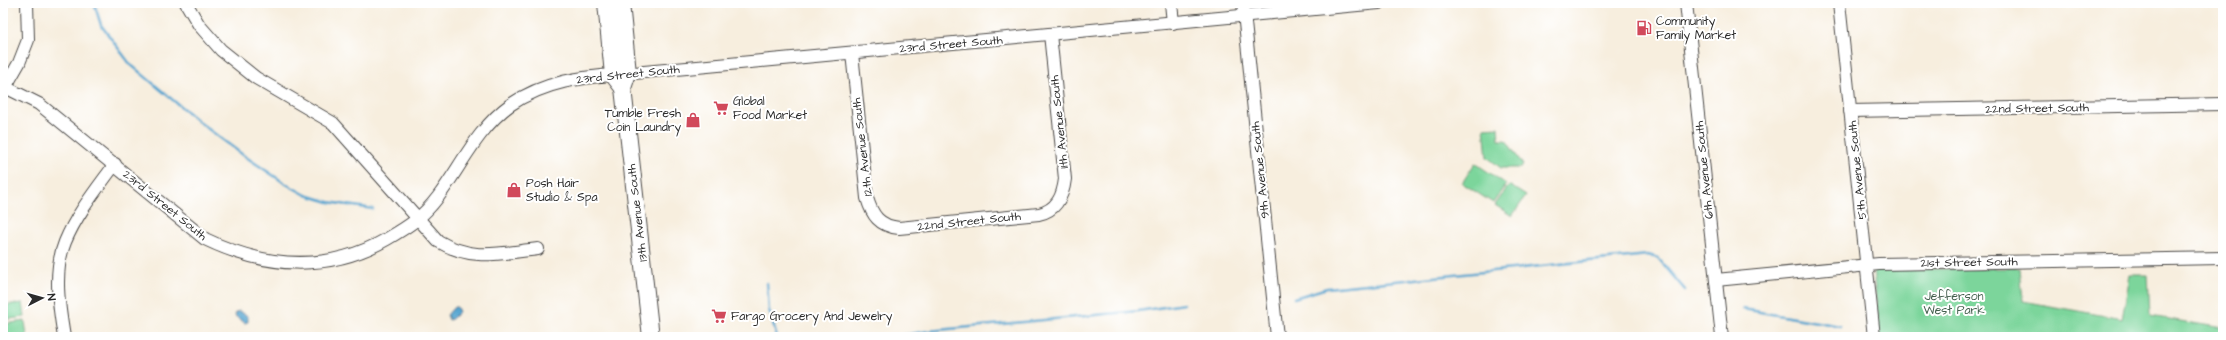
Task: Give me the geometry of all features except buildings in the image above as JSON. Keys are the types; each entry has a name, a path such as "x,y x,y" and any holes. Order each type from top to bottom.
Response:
{"main road":[{"name":"13th Avenue South","path":"606,3 621,79 651,337"},
{"name":"13th Avenue South","path":"621,3 621,79"}],"street":[{"path":"4,88 19,63 28,40 27,3"},
{"path":"186,3 199,25 221,50 250,73 333,123 438,241 454,250 470,254 538,249"},
{"path":"1171,3 1173,23"},
{"name":"9th Avenue South","path":"1243,3 1277,337"},
{"name":"23rd Street South","path":"4,88 39,104 115,164 170,212 205,239 228,250 258,259 326,263 354,256 379,244 418,220 456,173 484,129 510,105 547,85 570,80 621,79 853,59 1050,34 1379,3"},
{"name":"6th Avenue South","path":"1686,3 1722,337"},
{"name":"5th Avenue South","path":"1839,3 1874,337"},
{"name":"11th Avenue South","path":"1050,34 1065,179 1060,198 1054,206"},
{"name":"12th Avenue South","path":"853,59 867,198 873,214 883,224"},
{"name":"22nd Street South","path":"1850,111 2223,104"},
{"path":"64,337 59,306 59,286 64,243 77,218 115,164"},
{"name":"22nd Street South","path":"883,224 898,228 1039,214 1046,212 1054,206"},
{"name":"21st Street South","path":"1716,280 1867,266 2223,258"}],"green space":[{"path":"1498,127 1499,140 1506,140 1523,165 1521,168 1501,168 1487,157 1484,128"},
{"path":"1475,163 1506,184 1493,203 1462,183"},
{"path":"1509,185 1526,196 1512,216 1495,205"},
{"name":"Jefferson West Park","path":"2020,268 2023,301 2122,319 2130,275 2148,275 2150,316 2223,328 2223,337 1880,337 1873,270"},
{"path":"23,303 25,317 3,320 3,305"},
{"path":"25,321 27,336 3,337 3,324"}],"water":[{"path":"454,307 457,307 459,312 449,320 447,315"},
{"path":"239,311 248,316 248,322 245,323 235,316 236,312"}],"waterway":[{"path":"94,3 101,25 130,64 199,122 243,155 286,184 306,195 329,202 373,209"},
{"path":"1294,298 1327,288 1648,255 1658,258 1685,290"},
{"path":"767,283 769,310 777,337"},
{"path":"892,337 928,331 1138,311 1184,304"},
{"path":"1743,309 1840,326"}],"place":[{"name":"Community Family Market","path":"1644,28"},
{"name":"Global Food Market","path":"721,108"},
{"name":"Tumble Fresh Coin Laundry","path":"693,120"},
{"name":"Posh Hair Studio & Spa","path":"514,190"},
{"name":"Fargo Grocery And Jewelry","path":"719,316"}]}
